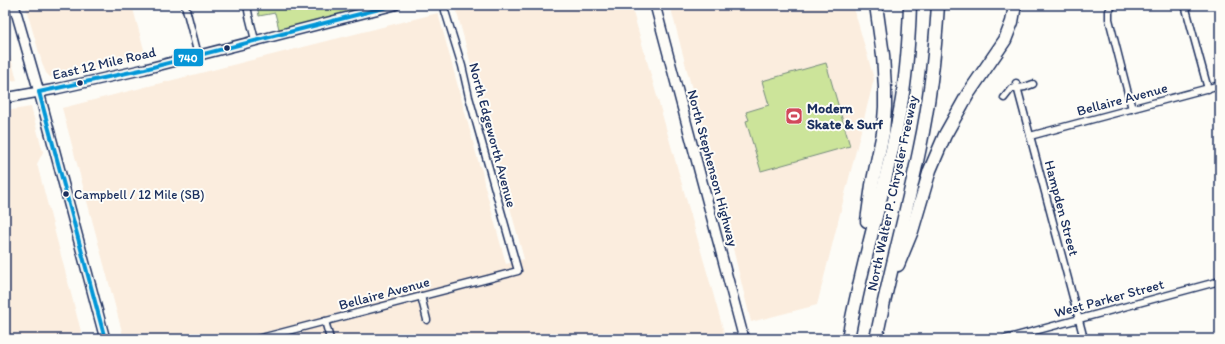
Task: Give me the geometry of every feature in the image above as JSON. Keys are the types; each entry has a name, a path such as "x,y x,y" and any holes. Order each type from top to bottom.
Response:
{"highway":[{"path":"848,339 857,290 872,185 881,145 884,120 885,69 876,5"},
{"path":"857,290 894,141 902,100 908,52 910,5"},
{"name":"North Walter P. Chrysler Freeway","path":"876,339 915,170 925,119 932,73 938,5"},
{"path":"885,296 912,231 930,170 945,135 968,94 1005,40 1012,22 1015,5"}],"main road":[{"path":"14,5 40,92 105,339"},
{"name":"East 12 Mile Road","path":"5,98 40,92 145,69 395,5"},
{"name":"North Stephenson Highway","path":"655,5 744,339"}],"street":[{"path":"185,5 198,55"},
{"path":"247,5 255,40"},
{"name":"North Edgeworth Avenue","path":"444,5 518,271"},
{"path":"1113,5 1109,12 1109,19 1132,109"},
{"path":"1185,5 1208,89"},
{"path":"1004,98 1010,89 1016,85 1025,87 1033,84"},
{"name":"Hampden Street","path":"1016,85 1084,339"},
{"name":"Bellaire Avenue","path":"1030,136 1220,85"},
{"name":"Bellaire Avenue","path":"258,339 518,271"},
{"name":"West Parker Street","path":"1005,339 1220,281"},
{"path":"421,296 427,320"},
{"path":"325,321 330,339"}],"shaded area":[{"path":"25,5 132,5 146,57 57,78 50,77 46,73 43,66"},
{"path":"471,5 631,5 726,339 124,339 62,108 438,13 506,264 524,259 456,9"},
{"path":"670,5 853,5 874,79 817,305 751,322"},
{"path":"5,38 17,80 5,82"},
{"path":"31,107 43,152 37,164 83,339 5,339 5,111"}],"green space":[{"path":"257,5 392,5 280,33 275,13 259,16"},
{"name":"Modern Skate & Surf","path":"826,63 850,146 761,171 746,121 749,120 746,112 769,105 762,81"}],"transit line":[{"name":"740","path":"39,92 145,69 395,5"},
{"name":"740","path":"39,92 105,339"}],"place":[{"name":"Modern Skate & Surf","path":"794,116"},
{"name":"Campbell / 12 Mile (SB)","path":"66,194"}]}
